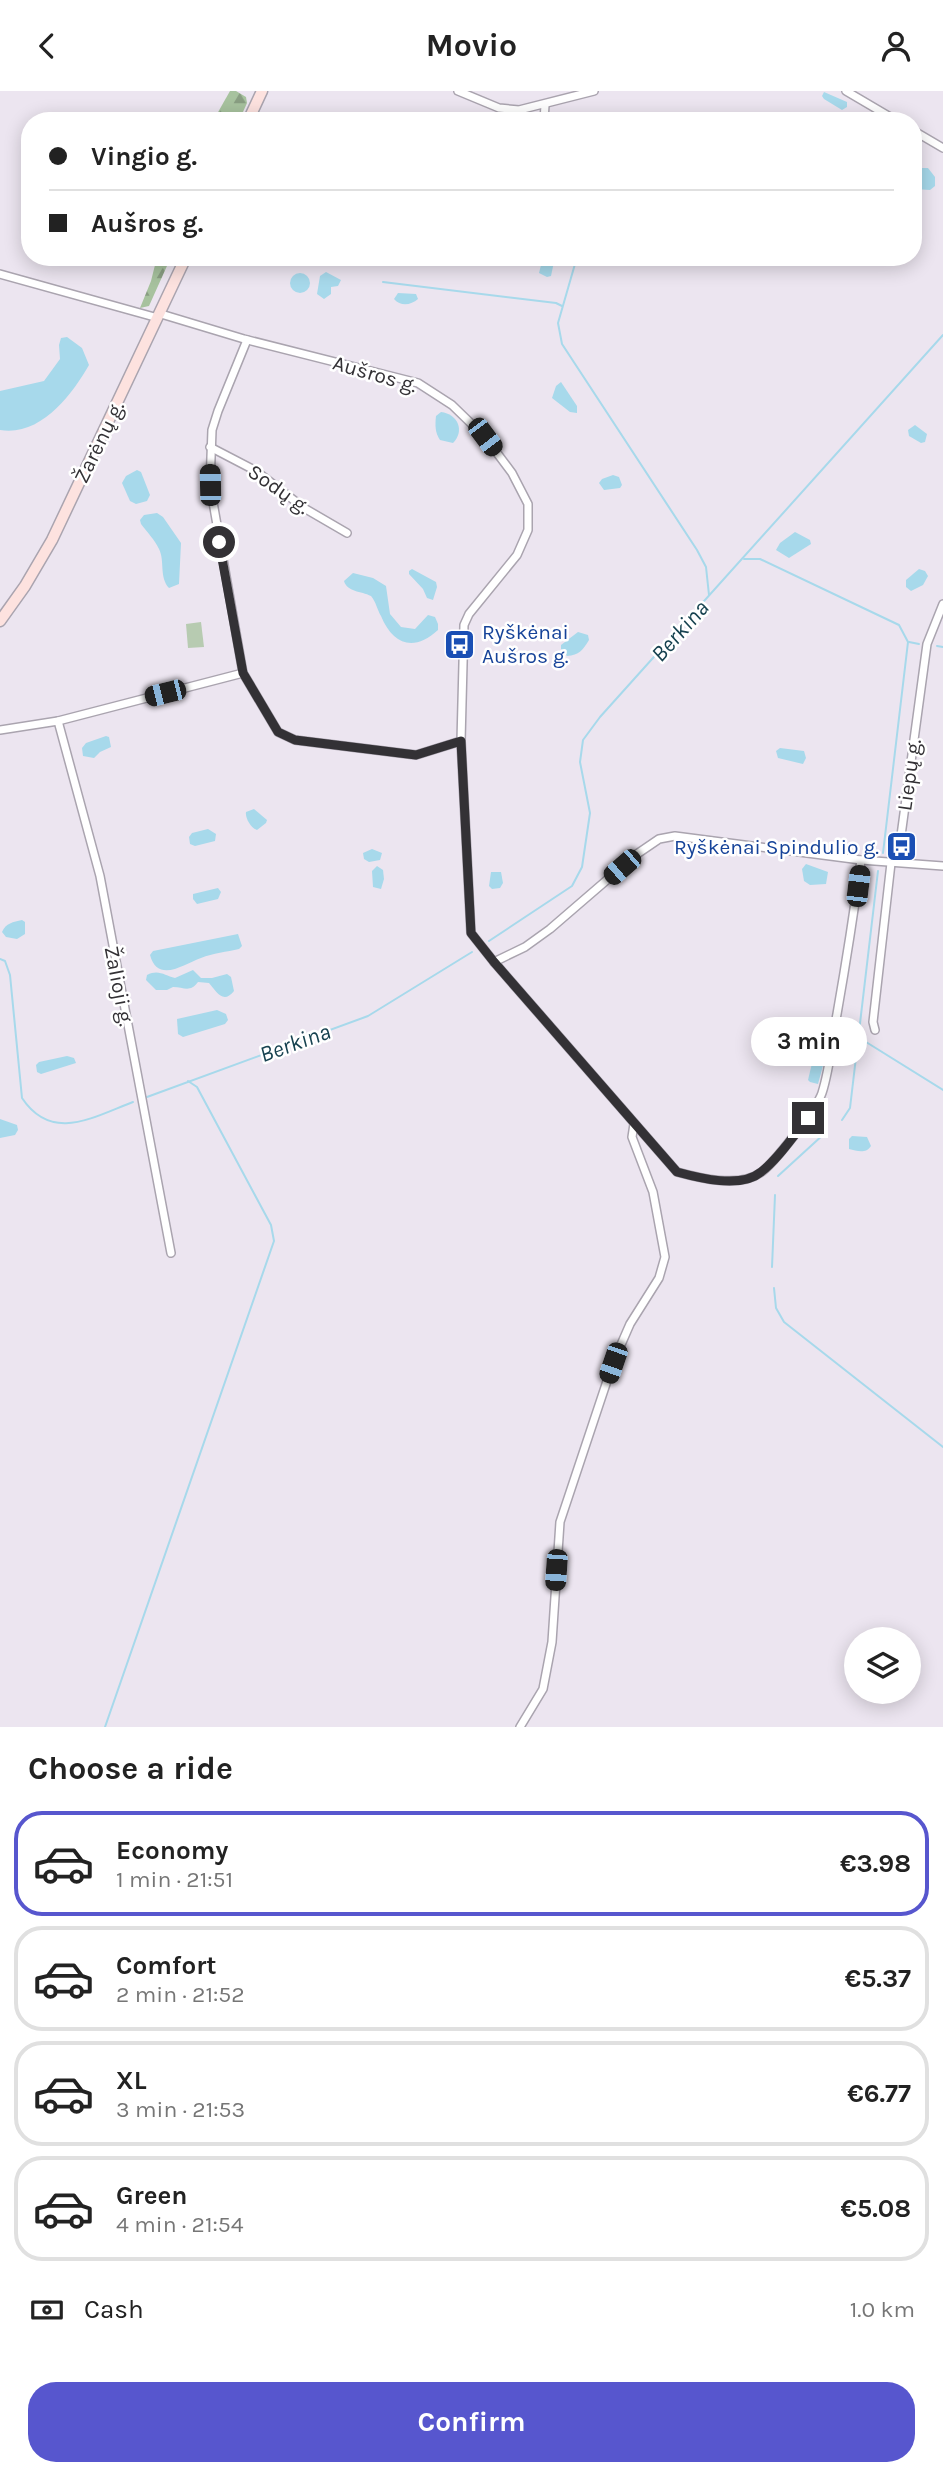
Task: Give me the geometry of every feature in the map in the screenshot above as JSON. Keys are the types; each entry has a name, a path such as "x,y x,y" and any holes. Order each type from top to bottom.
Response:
{"main road":[{"path":"252,112 262,91"},
{"name":"Žarėnų g.","path":"0,621 25,586 52,540 182,266"}],"street":[{"path":"458,91 499,108 519,110 594,91"},
{"path":"846,91 882,112"},
{"path":"545,105 545,112"},
{"path":"922,136 943,148"},
{"name":"Aušros g.","path":"0,274 418,383 452,405 485,437 512,473 528,504 528,530 516,555 469,614 464,625 461,741 471,933 677,1172 704,1180 742,1180 760,1174 808,1118 822,1093 825,1080 855,911 861,860"},
{"path":"247,340 218,411 210,447 210,485 243,673 278,732 295,740 416,755 461,741"},
{"name":"Sodų g.","path":"210,447 256,471 304,508 347,533"},
{"name":"Liepų g.","path":"875,1030 873,1022 891,863 900,843 927,644 943,604"},
{"path":"0,730 58,721 243,673"},
{"name":"Žalioji g.","path":"58,721 100,876 171,1253"},
{"path":"494,962 526,947 637,854 659,839 675,836 861,860 943,866"},
{"path":"520,1727 543,1689 552,1642 560,1522 613,1363 630,1324 659,1278 665,1258 653,1192 632,1137 634,1124"}],"green space":[{"path":"230,91 236,91 246,97 247,103 243,112 218,112"},
{"path":"155,266 167,266 149,306 140,308"},
{"path":"201,622 204,647 188,648 186,624"}],"water":[{"path":"824,92 847,102 847,107 842,110 824,99"},
{"path":"922,168 928,168 935,177 935,186 930,190 922,190"},
{"path":"541,266 553,266 551,276 539,273"},
{"path":"326,272 341,280 338,286 331,287 331,294 324,299 317,294 320,276"},
{"path":"300,273 307,276 310,283 307,290 300,293 293,290 290,283 293,276"},
{"path":"398,293 416,294 418,299 403,304 394,299"},
{"path":"67,337 82,348 89,365 74,389 41,420 28,427 0,430 0,391 44,381 60,359 61,338"},
{"path":"561,382 577,406 577,413 570,412 552,398 556,386"},
{"path":"441,412 452,416 458,424 459,433 453,443 440,440 437,435 436,416"},
{"path":"915,425 927,434 925,442 921,443 909,436 908,430"},
{"path":"137,470 141,472 150,495 147,501 136,504 130,501 122,483 126,476"},
{"path":"613,475 619,477 622,485 620,488 604,490 599,483"},
{"path":"157,513 163,517 181,543 179,584 169,588 164,579 159,549 140,520 144,515"},
{"path":"795,532 810,540 811,544 789,558 776,550 780,543"},
{"path":"412,569 436,582 433,600 427,598 423,589 409,574"},
{"path":"919,569 925,571 928,576 923,585 911,591 906,587 906,580"},
{"path":"353,573 373,578 386,586 390,614 401,627 415,629 428,615 435,617 438,630 413,643 398,639 386,626 371,596 346,585 344,581"},
{"path":"578,632 588,635 589,640 580,651 567,656 561,645"},
{"path":"109,737 111,747 94,758 83,756 82,748 86,743"},
{"path":"780,748 804,751 806,758 803,764 778,758 776,751"},
{"path":"254,809 267,820 257,830 247,820 246,814"},
{"path":"208,829 216,834 215,841 195,846 190,844 189,837 192,833"},
{"path":"372,849 382,853 380,860 369,862 364,859 363,853"},
{"path":"806,864 828,872 826,884 810,885 804,881 802,869"},
{"path":"377,866 383,870 381,889 373,887 372,871"},
{"path":"491,872 501,872 503,883 500,888 492,889 489,886"},
{"path":"218,888 221,892 218,899 197,904 193,899 193,894"},
{"path":"22,920 25,922 25,934 17,939 6,937 2,932 6,927"},
{"path":"238,934 242,946 239,949 206,956 172,970 159,969 150,955 153,951"},
{"path":"193,970 201,978 227,974 231,977 234,991 223,997 209,983 198,982 189,988 156,990 146,980 151,973 175,978"},
{"path":"217,1010 226,1014 228,1020 225,1024 183,1037 178,1034 177,1019"},
{"path":"67,1056 74,1058 76,1063 41,1074 37,1072 36,1065 39,1062"},
{"path":"813,1059 824,1062 818,1084 808,1080"},
{"path":"0,1119 17,1125 15,1135 0,1138"},
{"path":"852,1136 867,1137 871,1146 864,1151 849,1149 849,1139"}],"waterway":[{"path":"574,266 558,323 562,344 697,550 706,567 709,595"},
{"path":"383,282 556,303 562,306"},
{"name":"Berkina","path":"489,941 572,886 582,867 590,813 580,762 583,740 600,717 943,335"},
{"path":"744,559 760,559 899,625 908,642 883,853"},
{"path":"909,642 919,644"},
{"path":"937,646 943,647"},
{"path":"842,1120 850,1108 878,871"},
{"name":"Berkina","path":"147,1097 368,1016 472,952"},
{"name":"Berkina","path":"0,959 5,961 10,975 22,1098 34,1112 46,1120 74,1123 133,1102"},
{"path":"858,1037 943,1090"},
{"path":"105,1727 274,1241 271,1225 197,1087 188,1081"},
{"path":"778,1176 824,1134"},
{"path":"772,1267 775,1195"},
{"path":"774,1288 776,1308 784,1322 943,1447"}],"place":[{"name":"Ryškėnai Aušros g.","path":"459,644"},
{"name":"Ryškėnai Spindulio g.","path":"902,847"}],"route":[{"path":"219,542 243,673 278,732 295,740 416,755 461,741 471,933 677,1172 704,1180 742,1180 760,1174 808,1118"}]}
